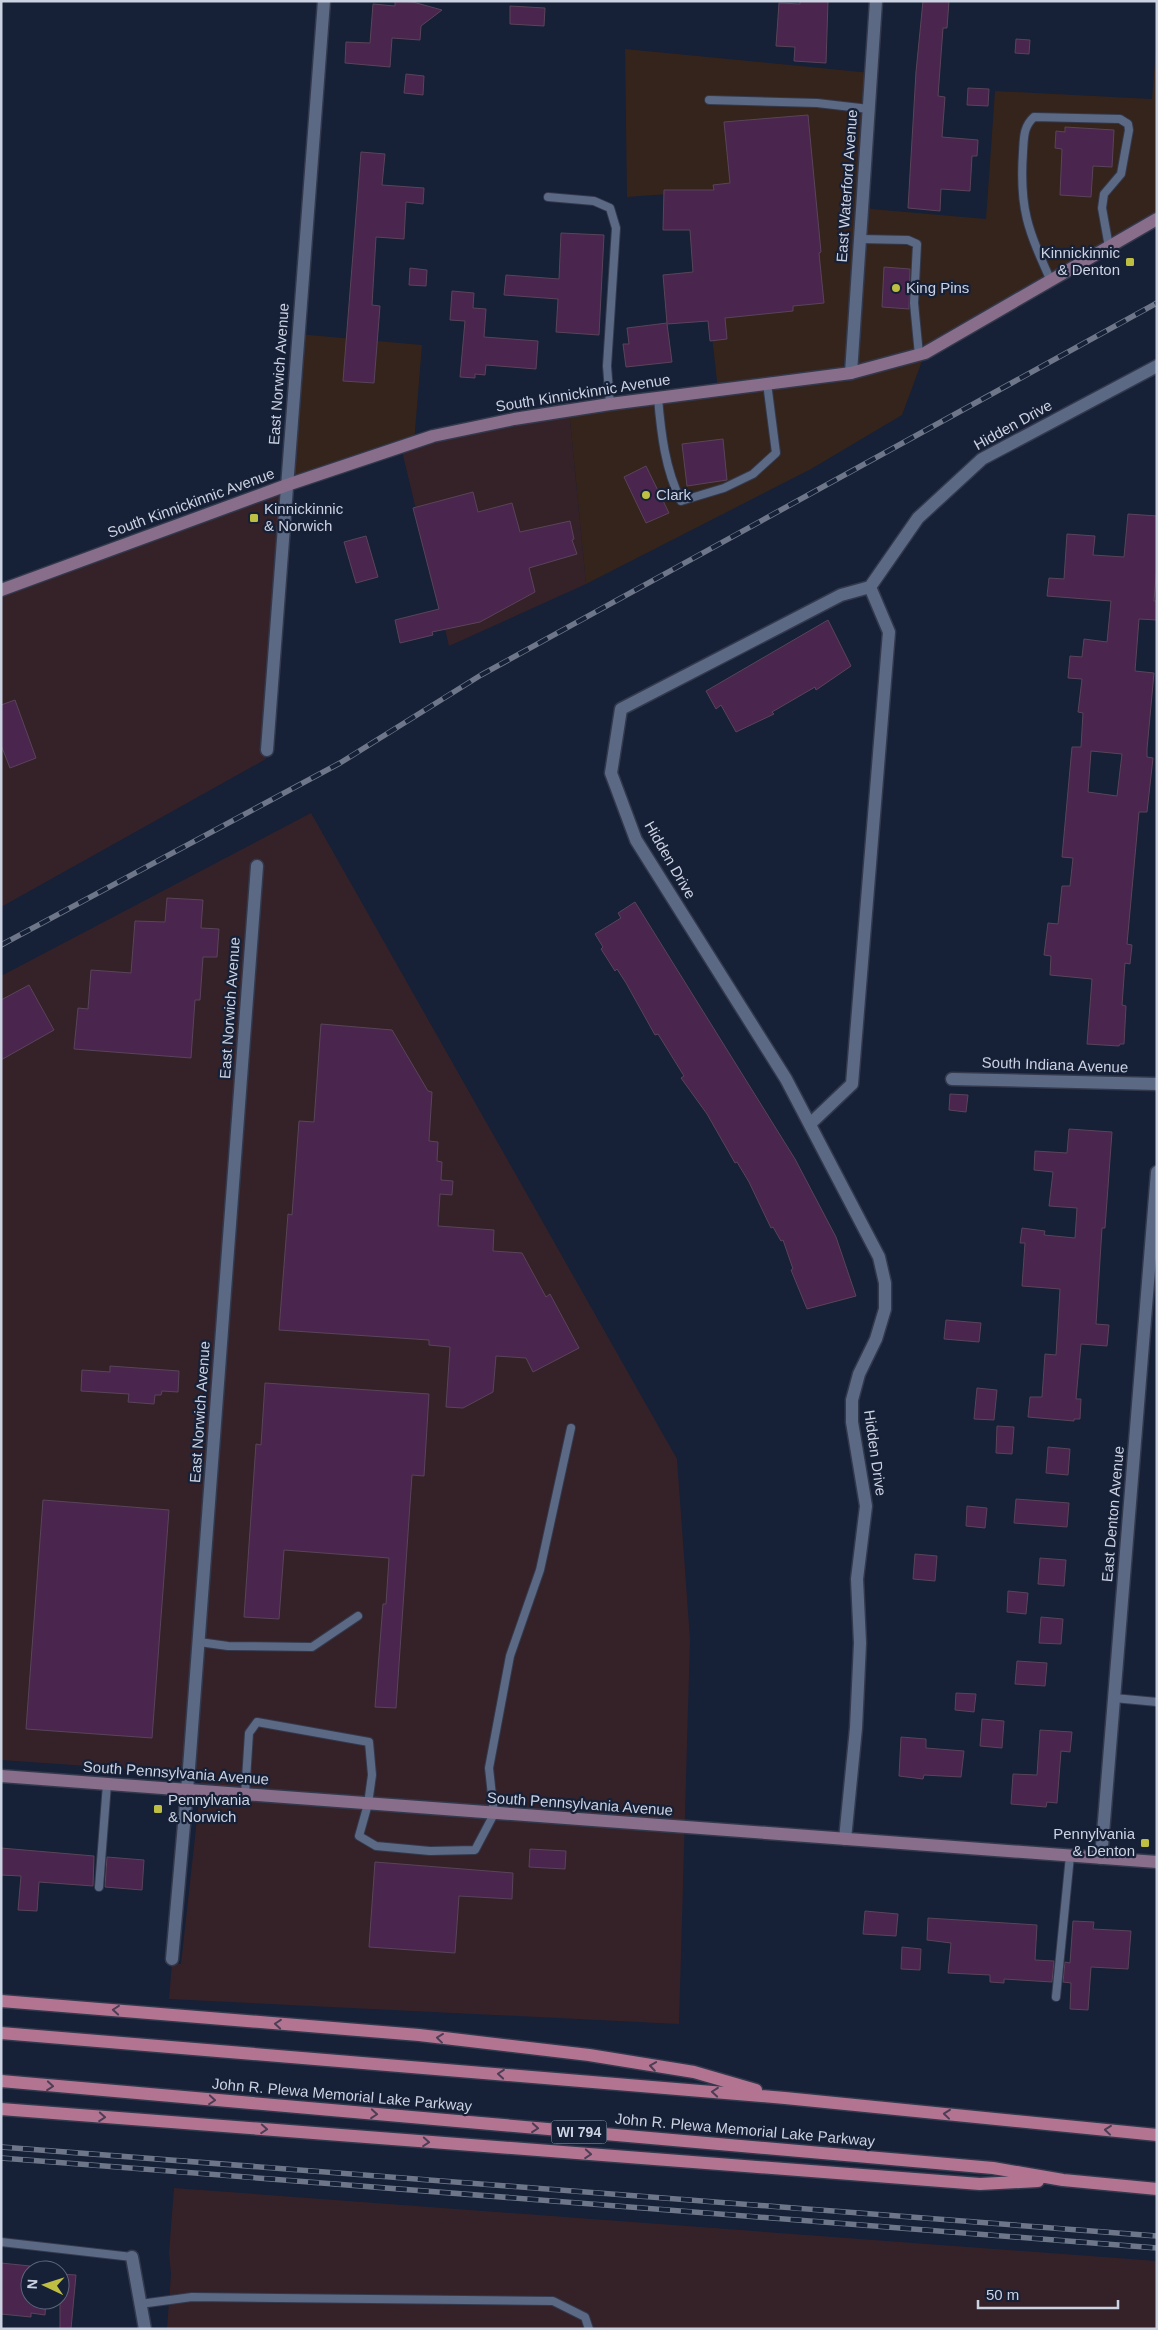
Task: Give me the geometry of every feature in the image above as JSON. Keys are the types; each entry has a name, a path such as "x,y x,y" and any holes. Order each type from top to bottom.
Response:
{"main road":[{"path":"1,2001 419,2035 589,2056 694,2072 785,2098"},
{"path":"1,2033 785,2098 1157,2135"},
{"name":"John R. Plewa Memorial Lake Parkway","path":"1,2081 992,2168 1063,2180 1157,2190"},
{"path":"1,2109 980,2184 1063,2180"}],"street":[{"name":"East Norwich Avenue","path":"267,750 324,1"},
{"name":"East Waterford Avenue","path":"851,373 876,1"},
{"name":"South Kinnickinnic Avenue","path":"1,590 287,485 433,436 514,419 610,404 851,373 925,354 1157,220"},
{"name":"Hidden Drive","path":"845,1839 856,1728 859,1662 857,1579 866,1506 852,1422 852,1400 859,1374 876,1339 886,1309 885,1284 879,1258 786,1080 636,840 611,773 621,709 841,595 870,587 918,518 982,459 1157,366"},
{"path":"810,1124 852,1084 889,632 870,587"},
{"name":"East Norwich Avenue","path":"172,1960 199,1642 258,866"},
{"name":"South Indiana Avenue","path":"952,1079 1157,1084"},
{"name":"East Denton Avenue","path":"1101,1858 1157,1172"},
{"name":"South Pennsylvania Avenue","path":"1,1776 1157,1862"},
{"path":"132,2257 145,2329"}],"lane":[{"path":"709,100 817,103 869,109"},
{"path":"1051,281 1031,238 1022,195 1025,130 1034,117 1120,119 1128,124 1129,130 1121,174 1104,194 1102,208 1109,247"},
{"path":"548,197 594,201 610,208 616,228 607,366 610,404"},
{"path":"860,239 908,240 917,244 914,303 919,355"},
{"path":"658,398 661,432 672,483 682,501 724,488 753,474 776,452 767,384"},
{"path":"245,1795 249,1733 257,1722 369,1742 372,1775 368,1804 359,1836 376,1846 430,1851 475,1850 494,1814 489,1768 510,1656 540,1570 571,1428"},
{"path":"199,1642 228,1646 312,1647 358,1616"},
{"path":"1114,1698 1157,1702"},
{"path":"99,1887 107,1784"},
{"path":"1056,1997 1070,1856"},
{"path":"1,2242 132,2257"},
{"path":"140,2304 192,2297 553,2301 585,2317 589,2329"}],"shaded area":[{"path":"1157,37 1157,219 925,353 902,415 811,469 586,584 569,410 718,390 696,192 627,197 625,49 871,73 863,196 871,209 986,219 995,91 1152,99"},
{"path":"298,334 422,345 414,443 287,485"},
{"path":"569,410 586,584 449,646 401,447"},
{"path":"287,485 266,759 1,907 1,590"},
{"path":"311,813 677,1459 690,1639 679,2024 169,1999 172,1963 181,1964 202,1774 1,1760 1,976"},
{"path":"174,2188 1157,2261 1157,2329 167,2329 171,2274 169,2253"}],"building":[{"path":"395,1 413,2 442,10 421,26 420,40 392,38 390,67 345,63 346,42 370,43 373,4 395,6"},
{"path":"800,1 828,1 826,63 794,61 795,47 776,46 779,3 800,4"},
{"path":"923,1 949,1 947,28 943,28 938,96 945,97 942,137 978,140 977,156 972,156 970,191 941,189 940,211 908,208 916,72"},
{"path":"510,6 545,8 544,26 510,24"},
{"path":"1016,39 1030,40 1029,54 1015,53"},
{"path":"406,74 424,76 423,95 404,93"},
{"path":"968,88 989,89 988,106 967,105"},
{"path":"808,115 824,303 793,306 793,311 725,318 727,339 710,341 708,321 667,324 672,362 626,367 623,344 629,344 627,328 667,323 663,275 693,272 690,230 663,230 664,190 714,190 713,185 730,183 724,122"},
{"path":"1065,127 1114,130 1112,167 1093,166 1091,197 1060,195 1062,149 1055,148 1056,131 1065,132"},
{"path":"361,152 385,154 382,185 424,188 423,204 406,202 404,239 376,237 372,305 380,306 374,383 343,381"},
{"path":"561,233 604,235 599,335 556,332 558,299 504,295 506,275 559,279"},
{"name":"King Pins","path":"884,267 910,269 909,309 882,307"},
{"path":"410,268 427,270 426,286 409,285"},
{"path":"452,291 474,293 473,308 486,309 484,337 538,341 536,369 486,365 485,375 475,374 475,378 460,377 465,321 450,320"},
{"path":"723,439 727,480 687,486 682,444"},
{"name":"Clark","path":"646,466 669,513 646,523 624,477"},
{"path":"473,492 478,512 512,503 520,532 570,521 574,539 572,540 577,554 529,568 535,592 480,622 432,632 433,635 400,643 395,620 439,609 413,508"},
{"path":"1128,514 1157,516 1157,565 1154,601 1157,601 1157,620 1139,619 1135,671 1154,673 1147,749 1147,757 1153,758 1147,812 1139,812 1127,944 1132,945 1130,964 1125,963 1122,1005 1126,1006 1124,1044 1119,1046 1087,1044 1092,979 1050,975 1051,956 1044,955 1048,923 1058,924 1062,886 1070,886 1073,858 1062,857 1072,747 1081,747 1083,713 1078,712 1082,679 1068,678 1070,656 1082,657 1084,639 1107,642 1111,601 1047,596 1049,578 1064,579 1067,534 1095,536 1093,555 1124,557","holes":["1091,751 1122,754 1117,796 1088,792"]},
{"path":"366,536 378,577 356,583 344,542"},
{"path":"828,620 851,666 816,690 815,687 772,712 774,714 736,732 721,705 716,709 706,691"},
{"path":"15,700 36,758 10,768 1,745 1,705"},
{"path":"167,898 203,900 201,928 219,929 217,957 203,957 200,1000 195,1000 191,1058 74,1049 78,1008 88,1009 91,970 131,973 135,921 165,922"},
{"path":"635,902 795,1159 836,1237 856,1296 807,1309 791,1270 793,1269 783,1240 781,1241 773,1227 771,1228 749,1182 737,1162 735,1163 707,1114 681,1078 684,1076 658,1034 655,1035 626,983 617,969 615,971 601,949 603,947 595,934 621,918 618,913"},
{"path":"29,985 54,1030 1,1060 1,1000"},
{"path":"321,1024 392,1030 428,1091 432,1092 429,1141 438,1142 437,1161 442,1162 441,1180 453,1181 452,1195 440,1194 438,1226 494,1230 493,1251 522,1253 546,1297 550,1294 579,1348 533,1372 526,1358 496,1356 493,1392 463,1408 446,1407 450,1347 429,1345 429,1340 279,1330 288,1214 292,1215 299,1121 314,1122"},
{"path":"950,1094 968,1095 966,1112 949,1110"},
{"path":"1069,1129 1112,1132 1105,1228 1102,1228 1096,1324 1109,1325 1107,1346 1081,1344 1076,1399 1081,1399 1080,1419 1074,1419 1074,1421 1028,1417 1030,1397 1042,1397 1045,1354 1056,1355 1060,1289 1022,1286 1025,1243 1020,1243 1022,1228 1045,1231 1044,1235 1075,1238 1077,1208 1049,1206 1053,1172 1034,1170 1035,1151 1067,1153"},
{"path":"946,1320 981,1323 979,1342 944,1339"},
{"path":"110,1366 179,1371 178,1392 162,1391 161,1395 155,1395 154,1404 128,1402 129,1394 81,1391 82,1370 110,1372"},
{"path":"265,1383 429,1394 424,1476 412,1475 396,1708 375,1707 383,1604 386,1604 389,1558 284,1550 279,1619 244,1617 256,1444 261,1445"},
{"path":"977,1388 997,1390 994,1420 974,1419"},
{"path":"997,1426 1014,1427 1012,1454 996,1453"},
{"path":"1048,1447 1070,1449 1068,1475 1046,1473"},
{"path":"1016,1499 1069,1503 1067,1527 1014,1523"},
{"path":"43,1500 169,1510 152,1738 26,1729"},
{"path":"967,1506 987,1508 985,1528 966,1526"},
{"path":"915,1554 937,1556 935,1581 913,1579"},
{"path":"1040,1558 1066,1560 1064,1586 1038,1584"},
{"path":"1008,1591 1028,1593 1026,1614 1007,1612"},
{"path":"1041,1617 1063,1619 1061,1644 1039,1643"},
{"path":"1017,1661 1047,1663 1045,1686 1015,1684"},
{"path":"956,1693 976,1694 974,1712 955,1710"},
{"path":"982,1719 1004,1721 1002,1748 980,1746"},
{"path":"1040,1730 1072,1732 1070,1752 1061,1751 1057,1803 1047,1802 1046,1807 1011,1804 1013,1774 1037,1775"},
{"path":"901,1737 926,1739 926,1748 964,1751 961,1777 924,1775 923,1779 899,1776"},
{"path":"1,1848 94,1856 93,1886 39,1882 37,1911 18,1910 21,1876 1,1875"},
{"path":"530,1849 566,1851 565,1869 529,1867"},
{"path":"107,1857 144,1860 142,1890 105,1887"},
{"path":"375,1862 513,1873 512,1899 459,1896 455,1953 369,1947"},
{"path":"865,1911 898,1914 896,1936 863,1934"},
{"path":"928,1918 1037,1925 1035,1960 1054,1961 1052,1982 1004,1979 1004,1983 990,1982 990,1975 948,1973 951,1943 927,1940"},
{"path":"1073,1921 1094,1922 1093,1929 1131,1931 1128,1969 1091,1967 1088,2010 1070,2009 1071,1983 1063,1982 1065,1962 1070,1963"},
{"path":"902,1947 921,1949 920,1970 901,1969"},
{"path":"1,2263 20,2265 20,2310 45,2310 45,2315 31,2313 31,2317 1,2314"},
{"path":"70,2275 76,2275 71,2329 60,2329 60,2310 70,2310"}],"railway":[{"path":"1,945 340,763 481,675 1157,303"},
{"path":"1,2147 1157,2236"},
{"path":"1,2158 1157,2248"}],"place":[{"name":"Kinnickinnic & Denton","path":"1130,262"},
{"name":"King Pins","path":"896,288"},
{"name":"Clark","path":"646,495"},
{"name":"Kinnickinnic & Norwich","path":"254,518"},
{"name":"Pennylvania & Norwich","path":"158,1809"},
{"name":"Pennylvania & Denton","path":"1145,1843"}]}
